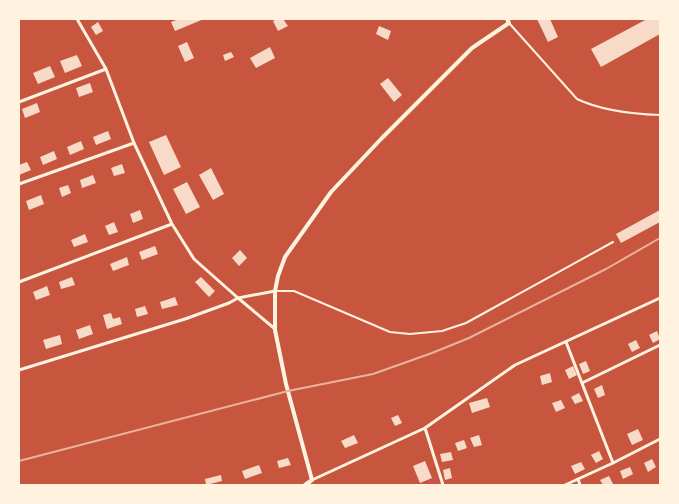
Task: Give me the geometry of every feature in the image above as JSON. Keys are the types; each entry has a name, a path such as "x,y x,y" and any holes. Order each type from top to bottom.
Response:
{"street":[{"path":"77,19 106,69 134,143 172,224 194,259 275,330"},
{"path":"312,480 286,384 275,330 275,291 285,257 331,192 381,139 472,48 508,21"},
{"path":"19,102 106,69"},
{"path":"19,184 134,143"},
{"path":"19,282 172,224"},
{"path":"19,370 185,319 230,303 238,298 275,291"},
{"path":"305,485 312,480 425,428 515,365 660,298"},
{"path":"566,342 612,463"},
{"path":"582,383 660,345"},
{"path":"425,428 443,485"},
{"path":"564,485 660,439"},
{"path":"578,479 580,485"}],"lane":[{"path":"508,21 577,99 590,105 612,110 660,115"},
{"path":"275,291 294,291 390,332 410,334 442,330 466,323 613,242"}],"building":[{"path":"179,19 204,19 175,31 171,22"},
{"path":"283,19 288,26 278,31 273,21"},
{"path":"537,19 550,19 558,37 548,42"},
{"path":"647,19 660,19 660,34 601,67 591,49"},
{"path":"98,22 103,31 96,35 91,27"},
{"path":"379,26 391,31 388,40 376,34"},
{"path":"187,42 194,58 185,62 178,46"},
{"path":"270,47 275,58 256,68 250,58"},
{"path":"231,52 234,57 225,61 223,55"},
{"path":"77,55 82,66 65,73 60,61"},
{"path":"50,66 55,77 38,84 33,73"},
{"path":"388,78 402,95 394,102 380,84"},
{"path":"90,83 93,92 79,97 76,88"},
{"path":"37,103 40,112 25,118 22,109"},
{"path":"108,131 111,139 96,145 93,137"},
{"path":"166,135 181,167 164,175 149,142"},
{"path":"81,141 84,149 70,155 67,147"},
{"path":"54,151 57,159 43,165 40,157"},
{"path":"27,162 31,170 19,175 19,165"},
{"path":"122,164 125,173 114,176 111,168"},
{"path":"211,168 224,194 213,200 199,175"},
{"path":"93,175 96,183 82,188 80,180"},
{"path":"187,182 200,207 186,214 173,189"},
{"path":"68,185 71,193 62,197 59,188"},
{"path":"41,195 44,204 29,210 26,201"},
{"path":"140,210 143,219 133,223 130,214"},
{"path":"660,210 660,222 621,243 616,234"},
{"path":"114,222 118,232 109,235 105,226"},
{"path":"85,234 88,242 74,247 71,240"},
{"path":"155,246 158,254 142,260 139,252"},
{"path":"240,250 247,258 239,266 232,258"},
{"path":"127,257 129,265 113,271 110,264"},
{"path":"72,277 75,285 61,289 59,282"},
{"path":"201,277 215,291 209,297 195,282"},
{"path":"47,286 50,295 36,300 33,292"},
{"path":"175,297 178,305 162,309 160,302"},
{"path":"145,306 148,314 137,317 135,309"},
{"path":"111,313 113,319 120,317 122,324 107,329 103,315"},
{"path":"90,325 93,334 79,339 76,330"},
{"path":"657,331 660,339 653,343 649,335"},
{"path":"60,335 62,344 46,349 43,340"},
{"path":"636,340 640,348 632,352 628,344"},
{"path":"586,361 590,371 583,374 579,364"},
{"path":"573,366 577,375 569,379 565,370"},
{"path":"550,373 552,382 542,385 540,376"},
{"path":"602,385 605,395 598,398 594,389"},
{"path":"579,393 583,401 575,404 571,397"},
{"path":"487,398 490,407 472,413 469,403"},
{"path":"561,400 565,408 556,412 552,403"},
{"path":"398,415 402,423 395,426 391,418"},
{"path":"638,429 643,440 632,445 627,434"},
{"path":"354,435 358,443 345,448 341,441"},
{"path":"479,435 482,445 474,447 470,438"},
{"path":"464,440 467,448 458,451 455,443"},
{"path":"599,451 603,459 596,463 591,455"},
{"path":"451,452 453,460 442,462 440,454"},
{"path":"288,458 291,465 279,468 277,461"},
{"path":"652,459 656,467 648,472 644,463"},
{"path":"425,461 432,478 420,483 413,466"},
{"path":"581,462 585,469 575,474 571,466"},
{"path":"259,465 262,473 245,479 242,471"},
{"path":"630,467 633,474 623,479 620,471"},
{"path":"450,468 452,478 445,480 443,470"},
{"path":"221,475 222,481 206,485 205,479"},
{"path":"609,476 613,484 603,485 600,480"}],"railway":[{"path":"19,461 288,391 373,374 469,338 606,269 660,238"}]}
